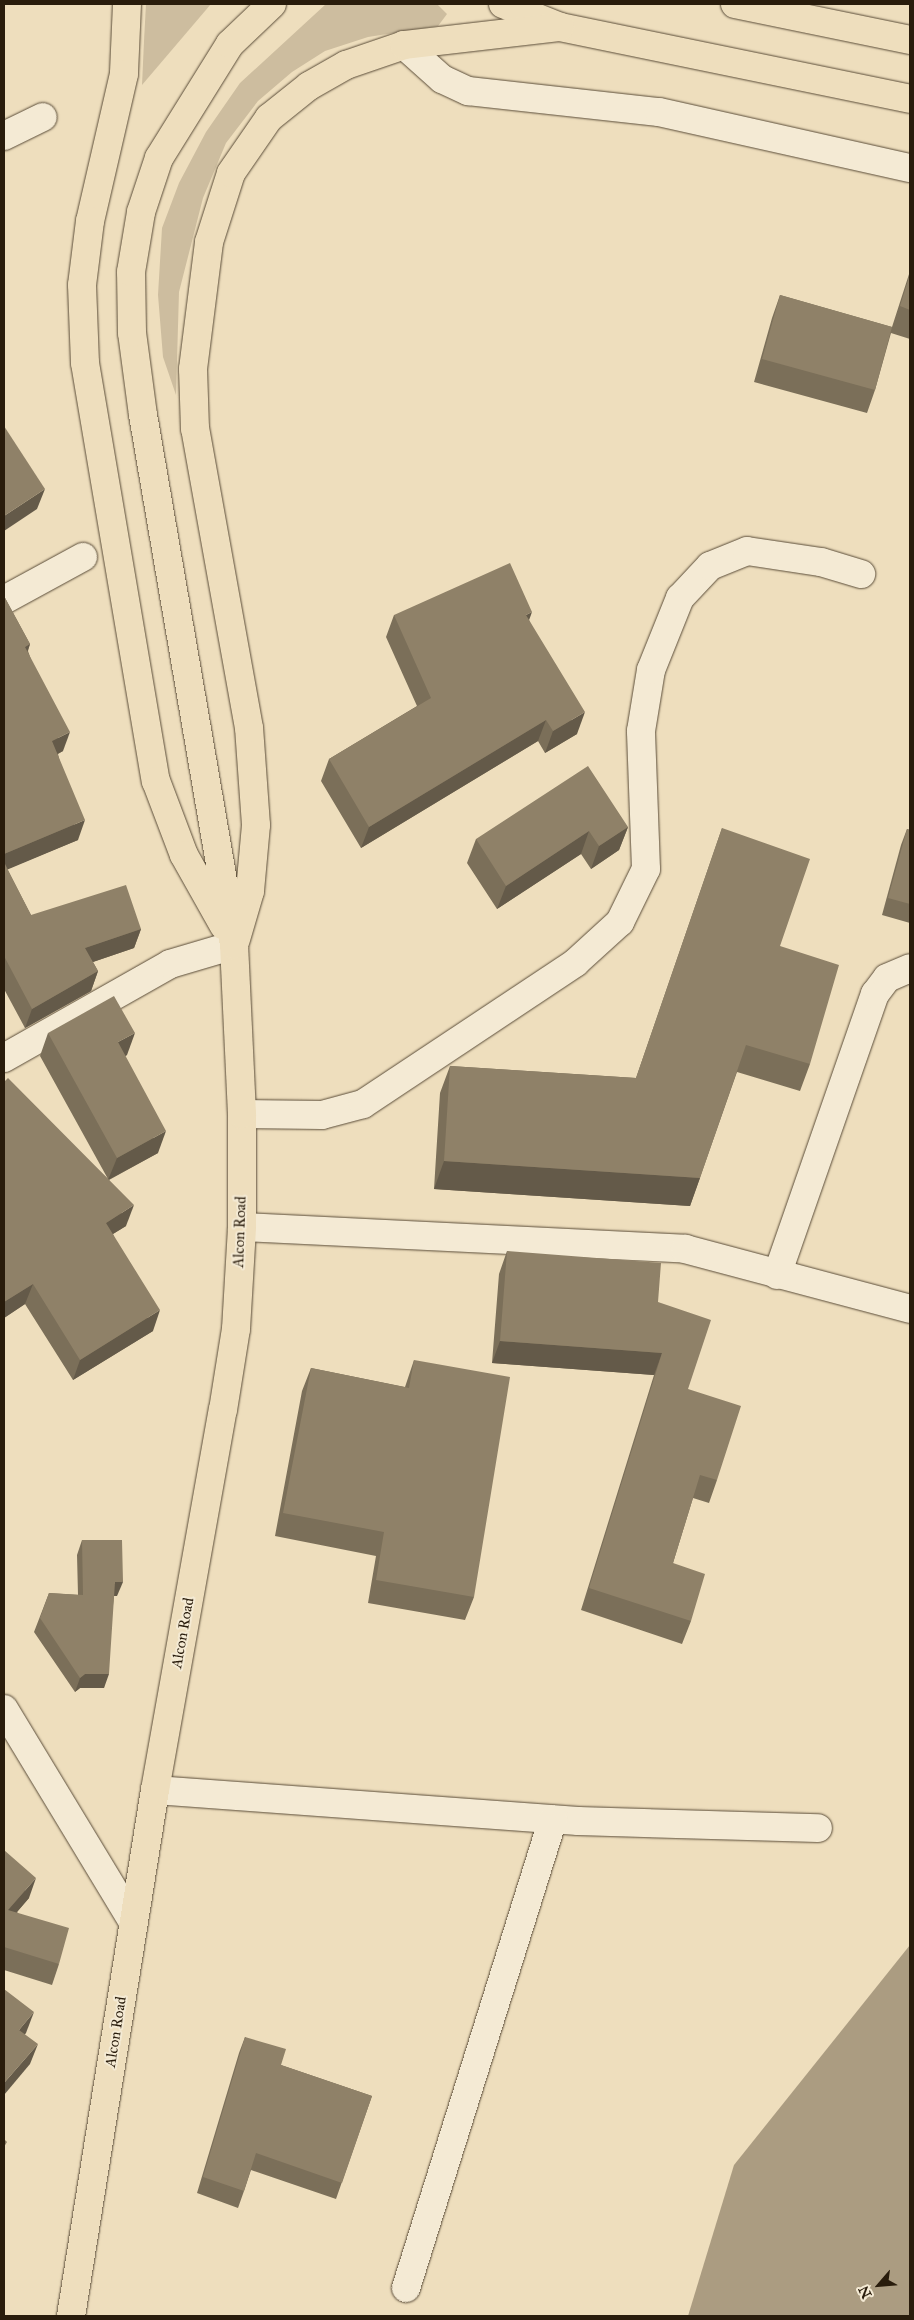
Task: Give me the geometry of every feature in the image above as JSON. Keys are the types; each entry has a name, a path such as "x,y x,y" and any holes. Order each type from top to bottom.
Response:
{"main road":[{"path":"126,4 124,74 90,221 82,285 85,363 156,781 184,855 234,945"},
{"path":"234,945 143,415 132,333 130,272 141,212 159,158 230,44 272,4"},
{"path":"503,4 560,27 910,99"},
{"path":"735,4 910,40"},
{"path":"234,945 250,891 256,825 249,728 195,429 193,369 209,242 231,173 269,118 309,86 346,65 404,45 560,27"},
{"name":"Alcon Road","path":"70,2316 155,1790 236,1329 242,1228 242,1114 234,945"}],"street":[{"path":"404,45 442,79 468,91 659,112 910,168"},
{"path":"4,136 43,117"},
{"path":"242,1114 322,1115 363,1104 575,963 620,922 646,869 641,731 651,670 680,598 710,566 747,551 820,562 861,574"},
{"path":"4,600 83,557"},
{"path":"4,1058 170,964 234,945"},
{"path":"777,1275 875,994 887,978 910,968"},
{"path":"242,1228 685,1249 910,1309"},
{"path":"4,1709 133,1922"},
{"path":"155,1790 553,1820 818,1828"},
{"path":"406,2288 553,1820"}],"shaded area":[{"path":"146,4 211,4 142,85 144,41"},
{"path":"326,4 437,4 447,14 438,26 368,37 325,51 292,72 258,101 226,143 203,198 179,292 176,395 163,357 158,295 162,228 179,183 206,132 240,83"},
{"path":"910,1945 910,2316 688,2316 734,2165"}],"building":[{"path":"910,274 910,310 900,306"},
{"path":"780,295 892,327 875,390 762,359"},
{"path":"4,426 45,489 4,516"},
{"path":"510,563 532,612 526,615 585,712 553,731 546,720 369,827 329,759 431,698 394,615"},
{"path":"4,596 30,644 25,647 70,732 52,741 85,820 4,854"},
{"path":"588,766 628,827 599,846 589,831 506,886 476,839"},
{"path":"722,828 810,859 780,946 839,965 810,1064 746,1045 700,1178 444,1161 450,1066 636,1078"},
{"path":"907,829 910,830 910,904 888,898"},
{"path":"4,862 31,915 126,885 141,929 85,948 98,971 32,1009 4,956"},
{"path":"114,996 135,1033 118,1042 166,1131 117,1158 48,1033"},
{"path":"8,1078 134,1205 106,1223 160,1310 80,1360 33,1284 4,1302 4,1082"},
{"path":"507,1251 661,1263 658,1302 711,1320 688,1389 741,1406 717,1480 700,1475 673,1563 705,1574 691,1621 589,1588 662,1353 500,1341"},
{"path":"414,1360 510,1377 474,1597 376,1580 384,1532 283,1513 311,1368 409,1388"},
{"path":"82,1540 122,1540 123,1582 115,1582 109,1674 85,1674 80,1678 40,1618 49,1593 83,1595"},
{"path":"4,1850 36,1878 8,1910 69,1928 59,1964 4,1947"},
{"path":"4,1989 34,2012 19,2030 38,2044 4,2083"},
{"path":"245,2037 286,2049 281,2065 372,2096 342,2183 256,2153 244,2191 203,2177"}]}
